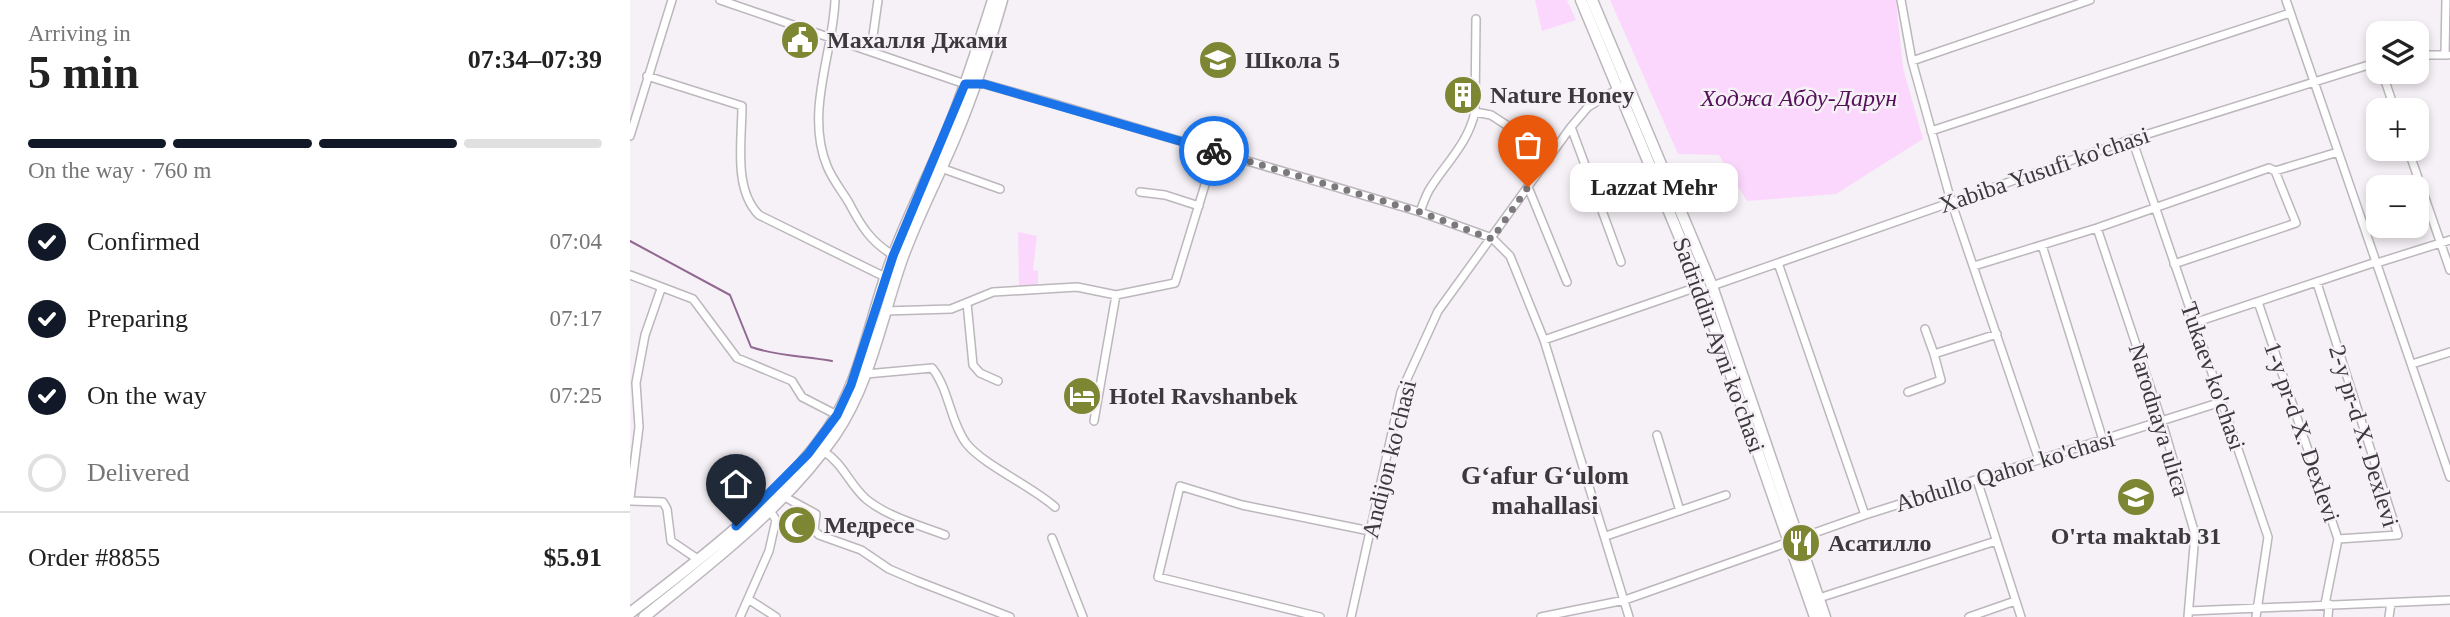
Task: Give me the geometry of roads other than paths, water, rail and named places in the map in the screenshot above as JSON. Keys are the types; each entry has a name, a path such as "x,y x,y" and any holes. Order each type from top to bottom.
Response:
{"main road":[{"path":"630,613 699,560 773,493 820,441 837,415 851,385 893,256 970,84 993,0"},
{"path":"644,617 783,496 823,450 853,405 866,374 902,259 941,169 1002,0"},
{"name":"Sadriddin Ayni ko'chasi","path":"1581,0 1624,85 1713,286 1801,538 1825,617"},
{"name":"Sadriddin Ayni ko'chasi","path":"1592,0 1700,286 1815,617"}],"street":[{"path":"630,136 671,0"},
{"path":"720,0 970,84 1420,212 1492,239 1510,256 1544,340 1629,617"},
{"path":"835,0 819,106 820,140 827,166 874,245 893,256"},
{"path":"872,50 878,0"},
{"path":"1901,0 1912,61 1951,201 2039,460"},
{"path":"1912,61 2090,0"},
{"path":"2286,0 2450,477"},
{"path":"2429,55 2448,55 2446,0"},
{"path":"1931,131 2290,13"},
{"path":"1420,212 1432,185 1465,140 1475,112 1476,19"},
{"name":"Xabiba Yusufi ko'chasi","path":"1713,286 2132,139 2366,66"},
{"path":"647,76 741,106 743,188 750,206 759,215 885,277"},
{"name":"Andijon ko'chasi","path":"1351,617 1401,392 1438,311 1571,127 1588,107 1624,85"},
{"path":"1475,112 1491,115 1551,155"},
{"path":"1571,127 1621,262"},
{"name":"Tukaev ko'chasi","path":"2132,139 2267,537 2256,617"},
{"path":"885,311 951,309 993,292 1077,287 1116,295 1175,283 1215,152"},
{"path":"1974,266 2097,228 2269,169 2275,171 2337,152"},
{"path":"2412,161 2450,270"},
{"path":"941,169 1000,189"},
{"path":"2174,264 2296,223 2275,171"},
{"path":"1528,187 1567,282"},
{"path":"1140,192 1166,195 1199,206"},
{"name":"Narodnaya ulica","path":"2097,228 2162,422 2195,534 2188,614"},
{"path":"2194,323 2450,240"},
{"path":"2042,245 2103,440"},
{"path":"1778,263 1865,515"},
{"path":"630,275 693,299 737,358 792,381 803,397 837,415"},
{"name":"2-y pr-d X. Dexlevi","path":"2317,283 2398,535 2338,539"},
{"path":"1544,340 1700,286"},
{"path":"661,289 645,335 636,383 639,427 630,500 663,502 667,509 671,541 699,560"},
{"path":"1094,421 1116,295"},
{"name":"1-y pr-d X. Dexlevi","path":"2258,302 2338,539 2328,617"},
{"path":"967,303 973,365 980,373 998,381"},
{"path":"1908,392 1941,380 1925,329"},
{"path":"1934,354 1997,334"},
{"path":"2412,364 2450,352"},
{"path":"866,374 932,368 960,433 972,450 1040,493 1055,507"},
{"name":"Abdullo Qahor ko'chasi","path":"1541,617 1625,600 1865,515 2221,402"},
{"path":"1657,435 1679,512"},
{"path":"823,450 837,459 863,496 875,505 945,535"},
{"path":"1977,480 2021,617"},
{"path":"1320,617 1158,577 1180,486 1242,505 1370,531"},
{"path":"1606,536 1726,495"},
{"path":"783,496 816,514 814,530 819,535 861,550 889,569 1010,617"},
{"path":"740,617 773,540 776,520 769,509"},
{"path":"1052,537 1083,617"},
{"path":"1819,598 1996,541"},
{"path":"748,599 776,617"},
{"path":"2188,614 2257,607 2450,600"},
{"path":"1969,617 2015,601"},
{"path":"2389,617 2391,603"}],"waterway":[{"path":"630,241 730,295 751,347 832,361"}],"place":[{"name":"Махалля Джами","path":"800,40"},
{"name":"Школа 5","path":"1218,60"},
{"name":"Nature Honey","path":"1463,95"},
{"name":"Lazzat Mehr","path":"1528,187"},
{"name":"Hotel Ravshanbek","path":"1082,396"},
{"name":"O'rta maktab 31","path":"2136,497"},
{"name":"Медресе","path":"797,525"},
{"name":"Асатилло","path":"1801,543"}],"district":[{"name":"Gʻafur Gʻulom mahallasi","path":"1545,490"}],"park label":[{"name":"Ходжа Абду-Дарун","path":"1799,98"}]}
